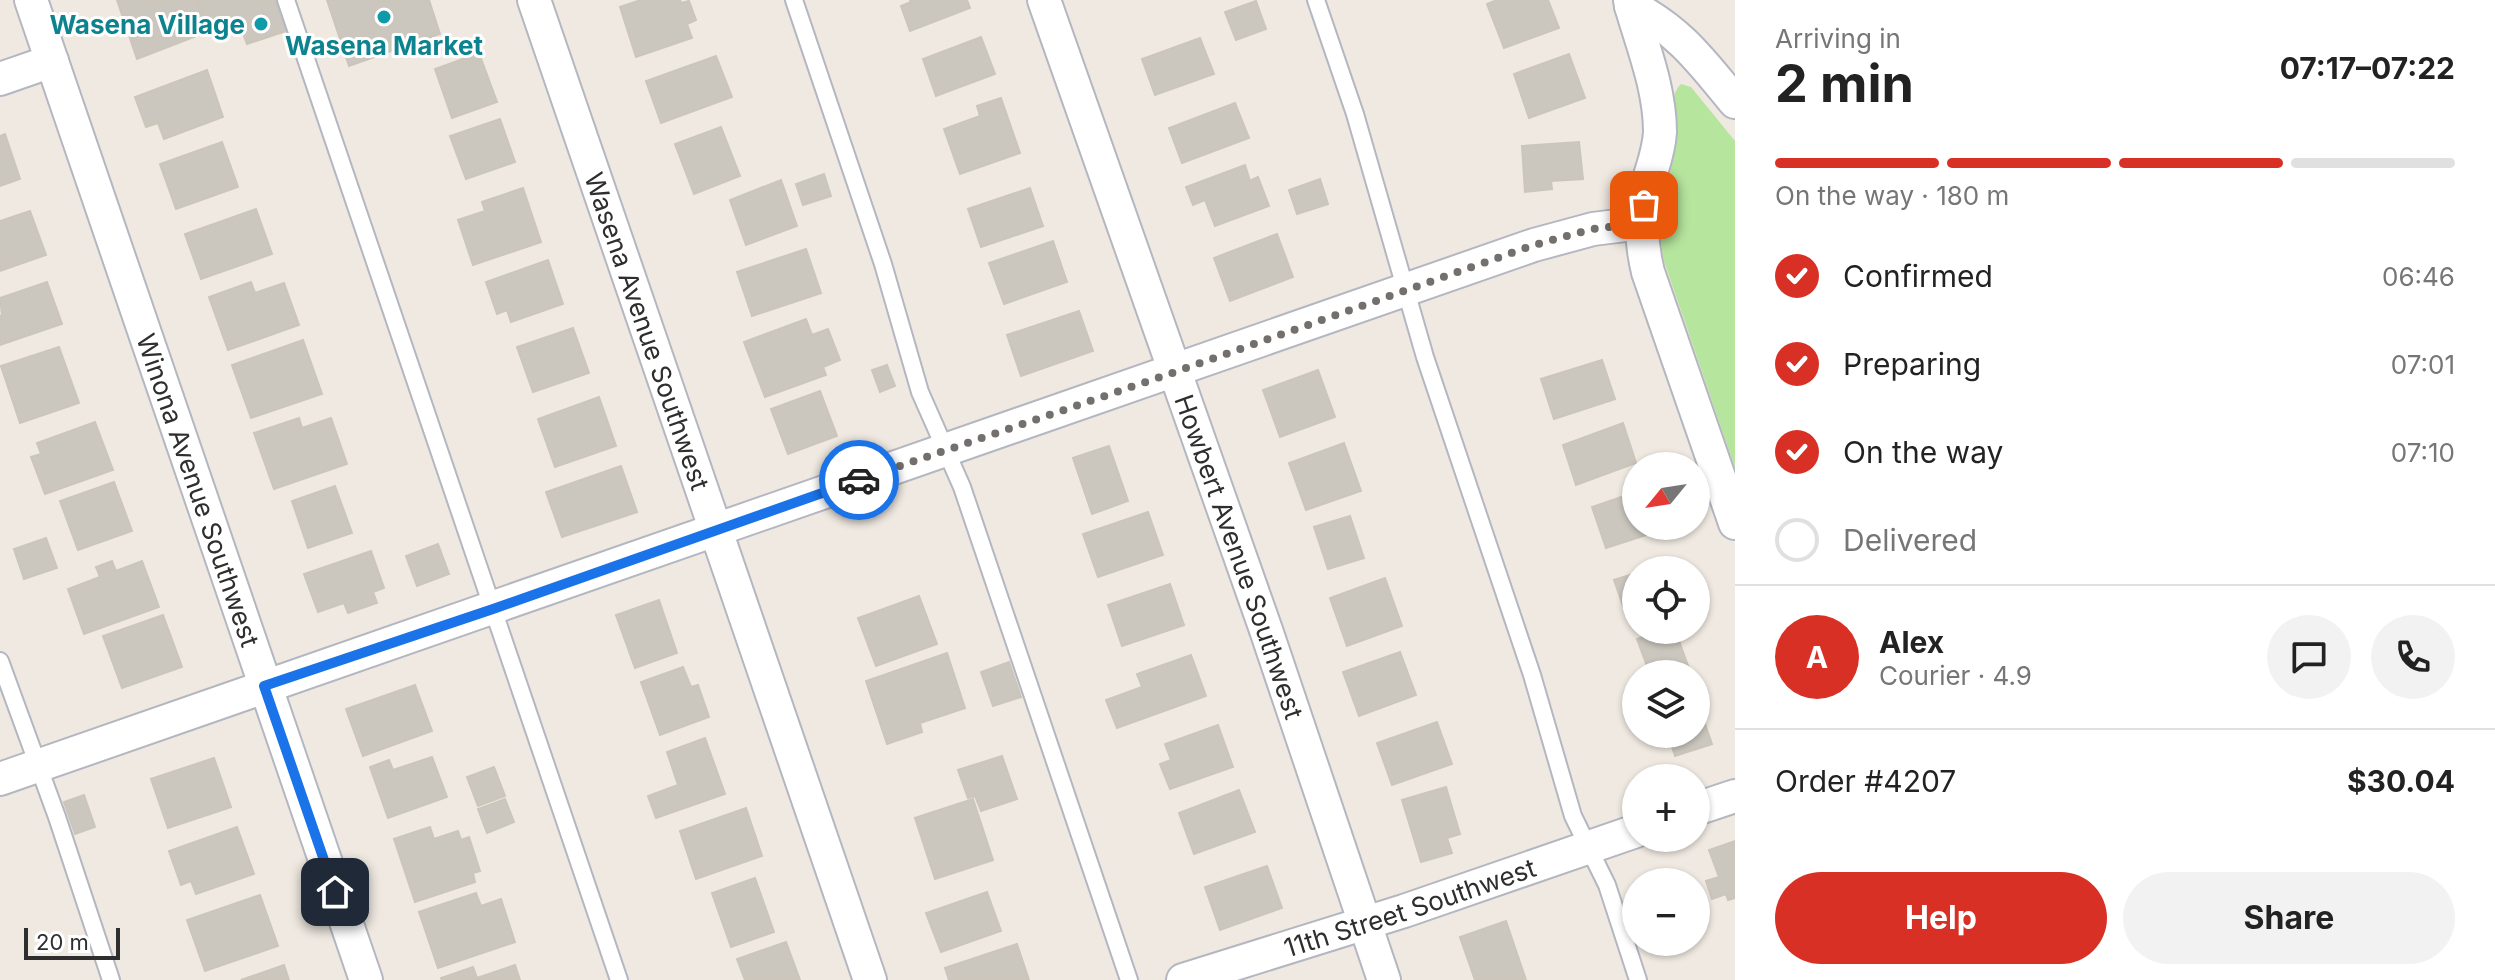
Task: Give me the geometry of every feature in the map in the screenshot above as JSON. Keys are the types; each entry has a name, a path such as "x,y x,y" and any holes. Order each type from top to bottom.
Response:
{"street":[{"name":"Winona Avenue Southwest","path":"31,0 366,980"},
{"name":"Wasena Avenue Southwest","path":"534,0 870,980"},
{"name":"Howbert Avenue Southwest","path":"1044,0 1266,630 1384,980"},
{"path":"1631,3 1690,46 1735,102"},
{"path":"1631,3 1657,95 1660,132 1657,162 1647,187 1641,223 1642,246 1648,272 1735,523"},
{"path":"0,79 52,61"},
{"path":"0,779 1534,245 1593,229 1641,223"},
{"path":"1710,804 1735,796"},
{"name":"11th Street Southwest","path":"1183,980 1622,836"}],"lane":[{"path":"286,0 619,980"},
{"path":"794,0 883,264 920,392 962,487 1129,980"},
{"path":"1316,0 1355,114 1453,442 1528,661 1573,816 1607,885 1638,980"},
{"path":"0,661 111,980"}],"green space":[{"path":"1681,84 1691,87 1735,141 1735,468 1661,245 1661,217 1676,144 1674,95"}],"building":[{"path":"117,0 196,0 207,32 137,59"},
{"name":"Wasena Village","path":"198,0 275,0 286,31 247,44 237,18 208,29"},
{"name":"Wasena Market","path":"327,0 429,0 440,34 349,66"},
{"path":"641,0 689,1 696,20 687,24 692,38 636,57 620,7"},
{"path":"910,0 967,0 970,8 910,31 901,6"},
{"path":"1497,0 1548,0 1559,28 1504,48 1487,4"},
{"path":"1256,1 1266,29 1236,40 1225,12"},
{"path":"981,37 995,74 936,96 923,59"},
{"path":"1200,38 1214,74 1155,95 1142,59"},
{"path":"479,53 497,102 452,118 435,69"},
{"path":"1569,54 1585,98 1529,118 1514,74"},
{"path":"716,56 732,97 661,123 646,81"},
{"path":"207,70 223,117 164,139 158,123 146,127 135,97"},
{"path":"1001,98 1020,153 960,174 944,129 980,116 977,106"},
{"path":"1235,103 1249,138 1182,163 1169,128"},
{"path":"500,119 515,162 466,179 450,136"},
{"path":"721,127 740,176 694,194 675,144"},
{"path":"5,134 20,179 0,186 0,136"},
{"path":"222,142 238,187 176,209 160,164"},
{"path":"1579,142 1583,179 1551,181 1552,189 1525,192 1522,146"},
{"path":"1245,165 1250,181 1258,177 1269,206 1215,226 1205,200 1193,205 1186,187"},
{"path":"824,174 831,196 803,205 796,184"},
{"path":"1320,179 1328,204 1297,214 1289,190"},
{"path":"781,180 797,226 746,245 730,200"},
{"path":"523,188 541,242 473,265 458,220 485,211 482,202"},
{"path":"1030,188 1043,226 981,247 968,209"},
{"path":"256,209 272,254 201,279 185,234"},
{"path":"30,211 46,255 0,271 0,221"},
{"path":"1277,234 1293,277 1230,301 1214,258"},
{"path":"1053,241 1067,282 1004,304 989,263"},
{"path":"806,249 821,293 752,316 737,272"},
{"path":"548,260 563,304 511,322 507,310 497,314 486,282"},
{"path":"47,282 62,324 0,345 0,298"},
{"path":"251,282 255,293 284,283 299,325 228,350 209,297"},
{"path":"1079,311 1093,351 1021,376 1007,335"},
{"path":"806,319 812,335 828,329 840,360 823,367 826,375 765,397 744,342"},
{"path":"573,328 589,373 533,392 517,347"},
{"path":"303,340 322,394 251,418 232,365"},
{"path":"59,347 79,403 20,423 1,366"},
{"path":"1602,360 1615,399 1554,419 1541,379"},
{"path":"887,365 895,386 880,392 872,370"},
{"path":"1318,370 1335,417 1280,437 1263,390"},
{"path":"820,391 837,436 788,454 771,409"},
{"path":"599,397 616,446 555,467 538,419"},
{"path":"299,418 302,428 331,418 347,464 274,489 254,433"},
{"path":"95,422 113,470 45,494 31,457 41,454 37,443"},
{"path":"1623,423 1632,452 1622,452 1622,468 1576,485 1563,445"},
{"path":"1344,443 1361,491 1306,510 1289,463"},
{"path":"1109,446 1128,501 1092,514 1073,458"},
{"path":"621,466 637,512 562,537 546,492"},
{"path":"114,482 132,531 78,550 60,501"},
{"path":"335,486 352,533 308,548 292,501"},
{"path":"1622,497 1622,540 1631,540 1606,548 1592,507"},
{"path":"1148,512 1163,555 1098,577 1083,534"},
{"path":"1350,516 1364,558 1328,569 1314,527"},
{"path":"46,538 57,568 24,579 14,549"},
{"path":"438,544 449,574 417,586 406,556"},
{"path":"371,551 384,588 373,592 377,603 348,613 344,603 318,612 304,574"},
{"path":"112,561 116,571 142,561 159,607 84,634 68,589 100,577 96,567"},
{"path":"1622,577 1622,603 1614,580"},
{"path":"1385,578 1402,626 1347,646 1330,598"},
{"path":"1170,584 1184,625 1122,646 1108,605"},
{"path":"919,596 937,644 876,666 858,618"},
{"path":"659,600 677,653 635,668 616,615"},
{"path":"163,615 182,667 122,688 103,636"},
{"path":"1639,644 1680,644 1686,660 1645,660"},
{"path":"1400,652 1416,695 1359,716 1343,672"},
{"path":"947,653 965,708 920,723 922,732 887,744 866,681"},
{"path":"1191,655 1206,696 1117,728 1106,700 1142,687 1137,674"},
{"path":"1009,662 1021,697 993,706 981,672"},
{"path":"683,667 691,687 698,685 709,717 660,735 641,682"},
{"path":"415,685 432,731 363,756 346,709"},
{"path":"1437,722 1452,764 1392,785 1377,743"},
{"path":"1218,725 1233,767 1170,789 1160,764 1171,760 1165,744"},
{"path":"705,738 725,794 656,818 648,796 678,785 667,752"},
{"path":"1672,748 1700,748 1675,756"},
{"path":"1002,756 1017,799 981,811 975,796 968,798 958,770"},
{"path":"432,757 447,797 388,818 370,767 389,760 393,770"},
{"path":"214,758 231,807 168,828 151,779"},
{"path":"494,767 505,796 478,806 467,777"},
{"path":"1446,787 1460,834 1447,838 1452,853 1421,862 1402,800"},
{"path":"1239,790 1255,832 1194,854 1179,813"},
{"path":"84,795 95,827 75,834 64,802"},
{"path":"505,799 514,822 487,833 478,809"},
{"path":"973,799 993,860 935,879 915,818"},
{"path":"746,808 762,856 696,879 680,831"},
{"path":"237,827 254,874 196,894 191,881 181,885 169,851"},
{"path":"430,827 434,839 458,831 461,840 469,837 480,871 473,873 475,882 415,902 394,839"},
{"path":"1735,841 1735,898 1728,900 1726,894 1712,899 1710,880 1719,877 1710,850"},
{"path":"1267,866 1282,908 1220,930 1205,887"},
{"path":"755,878 774,932 731,947 712,893"},
{"path":"987,892 1001,931 941,952 926,913"},
{"path":"476,893 481,906 501,899 515,942 438,968 419,912"},
{"path":"260,895 278,946 205,971 187,920"},
{"path":"1506,921 1526,980 1475,980 1460,937"},
{"path":"786,942 800,980 745,980 737,959"},
{"path":"1017,944 1029,980 949,980 945,968"},
{"path":"284,965 289,980 241,980"},
{"path":"515,965 520,980 441,978 473,967 477,978"}],"way so far":[{"path":"859,480 1534,245 1593,229 1641,223 1644,205"}],"place":[{"name":"Wasena Market","path":"384,17"},
{"name":"Wasena Village","path":"261,24"}],"route":[{"path":"335,892 264,686 859,480"}]}
